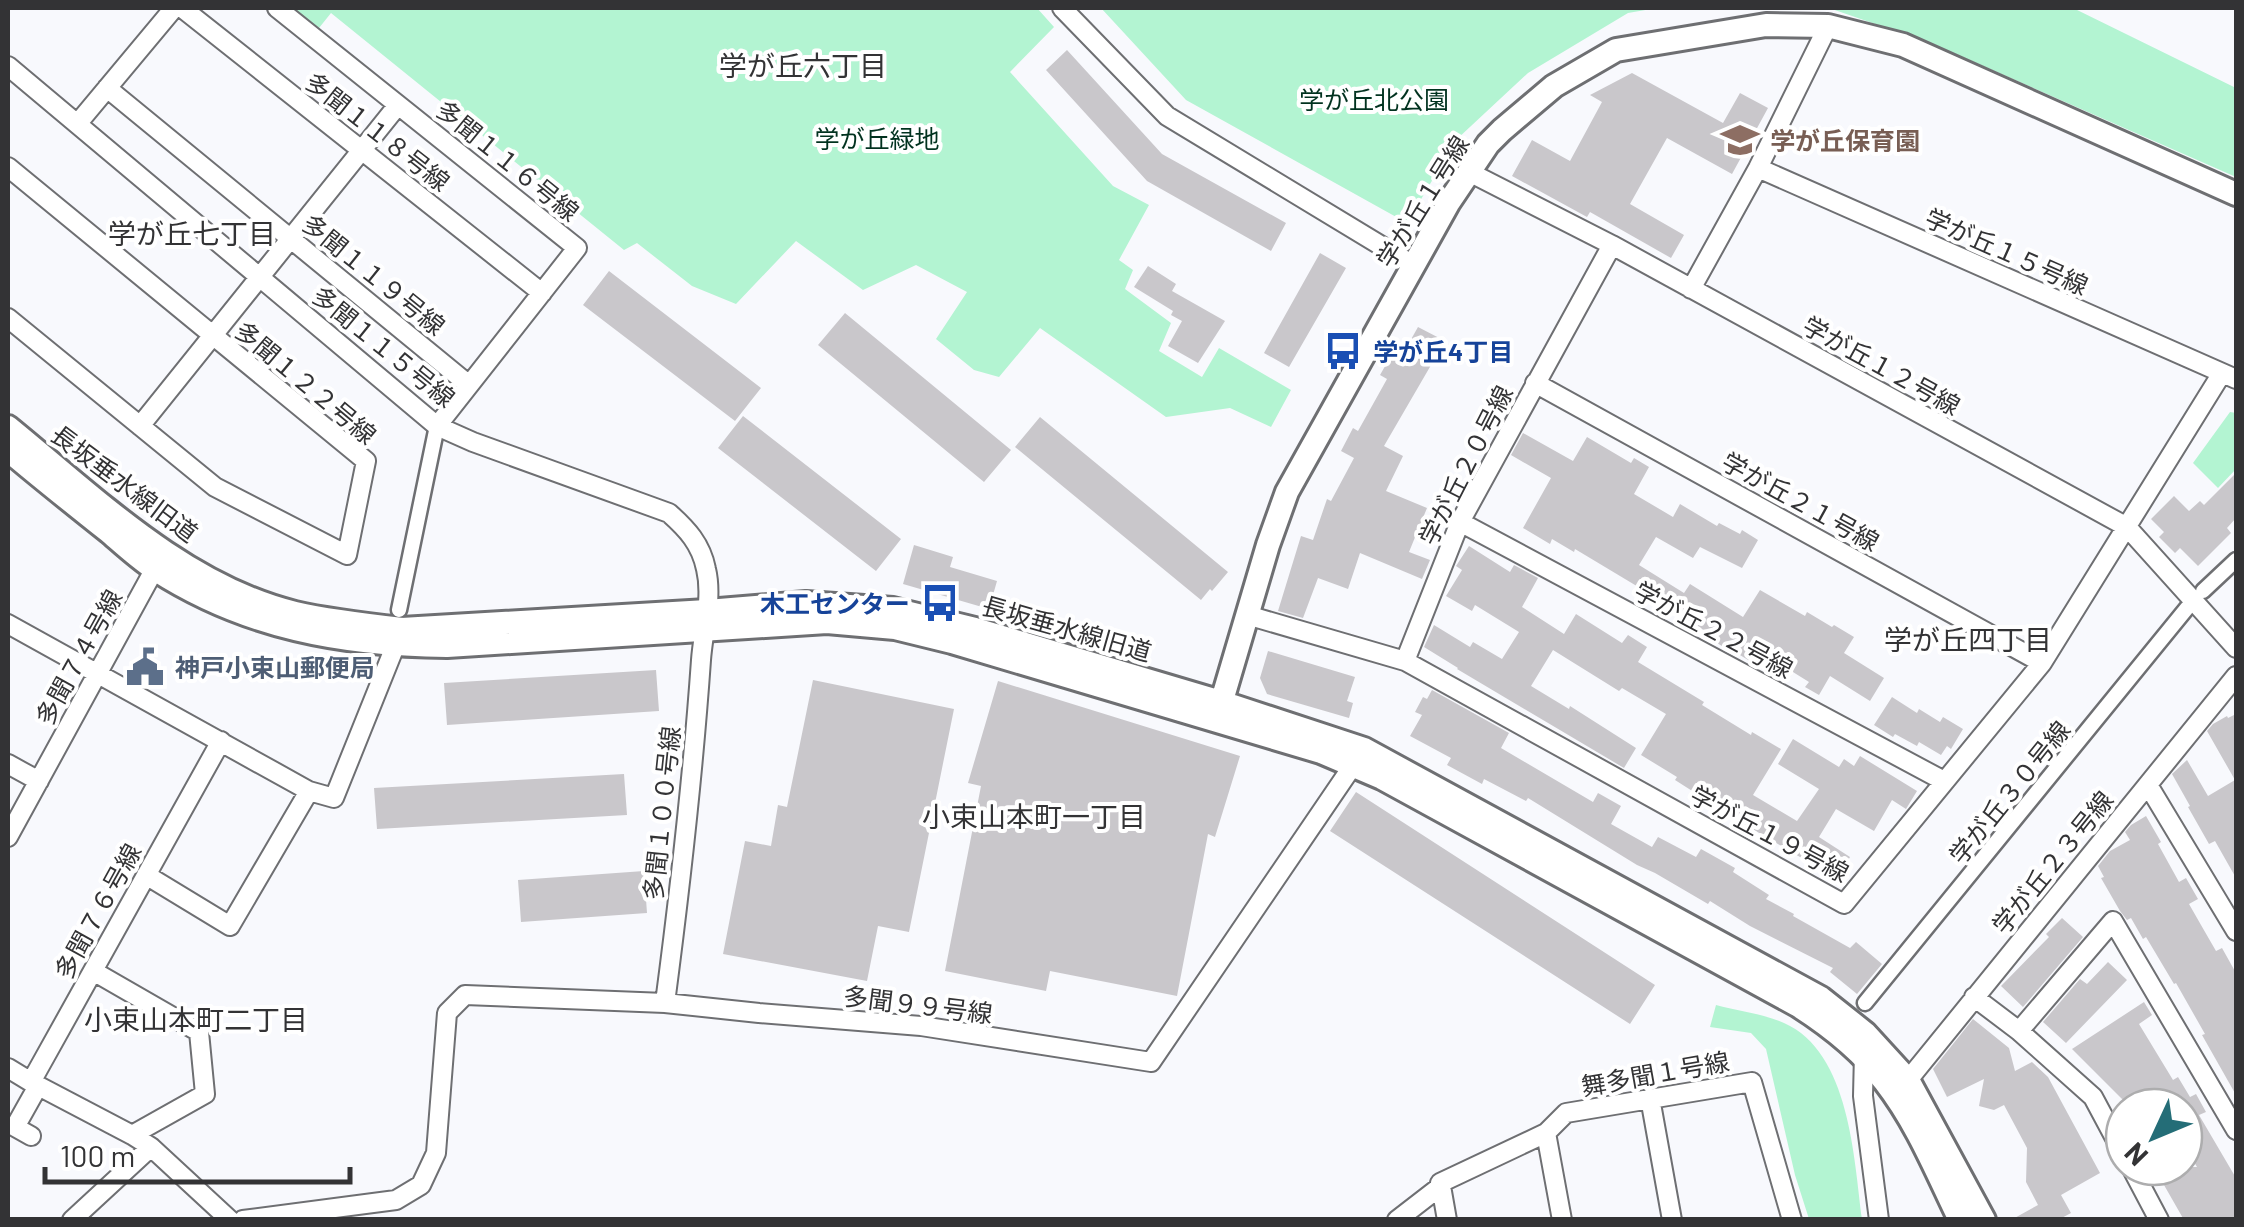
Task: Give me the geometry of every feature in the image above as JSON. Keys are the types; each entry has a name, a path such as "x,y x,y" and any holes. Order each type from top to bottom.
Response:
{"street":[{"path":"78,123 174,8"},
{"name":"多聞１１８号線","path":"182,8 542,293"},
{"name":"多聞１１６号線","path":"277,8 578,248 437,426"},
{"path":"1062,8 1167,116 1413,265"},
{"name":"学が丘１号線","path":"1219,711 1277,518 1298,468 1468,172 1488,144 1554,86 1616,50 1766,25 1828,26 1903,45 2236,194"},
{"path":"1691,290 1758,168 1828,26"},
{"name":"多聞１１５号線","path":"8,66 437,426 669,512 699,546 707,572 705,620"},
{"name":"多聞１１９号線","path":"108,88 469,385"},
{"path":"140,426 398,105"},
{"name":"多聞１２２号線","path":"8,167 366,461 347,555 214,487 8,318"},
{"name":"学が丘１５号線","path":"1758,168 2229,376"},
{"name":"学が丘１２号線","path":"1468,172 1612,245 2127,527 2236,648"},
{"name":"学が丘２０号線","path":"1405,661 1460,522 1612,245"},
{"name":"学が丘１９号線","path":"1247,614 1405,661 1844,904 2042,663 2127,527 2229,376"},
{"name":"学が丘２１号線","path":"1536,383 2042,663"},
{"path":"8,624 309,791 334,798 399,628 437,426"},
{"name":"長坂垂水線旧道","path":"8,427 159,561"},
{"name":"長坂垂水線旧道","path":"8,450 159,561 294,612 399,628 705,620 806,603 893,609 974,629 1358,757 1821,998 1865,1033 1908,1080 1984,1220"},
{"name":"学が丘２２号線","path":"1460,522 1944,781"},
{"path":"2204,591 2236,560"},
{"name":"多聞７４号線","path":"8,837 159,561"},
{"name":"学が丘３０号線","path":"1865,1003 2187,608"},
{"name":"多聞１００号線","path":"665,1003 705,620"},
{"name":"学が丘２３号線","path":"1908,1080 2236,676"},
{"name":"多聞７６号線","path":"30,1136 14,1127 34,1084 221,741"},
{"name":"長坂垂水線旧道","path":"1358,757 1382,778 1797,1004 1847,1040 1884,1080 1906,1112 1960,1220"},
{"name":"多聞９９号線","path":"244,1220 396,1200 421,1185 436,1153 447,1013 464,994 665,1003 921,1026 1151,1062 1358,757"},
{"path":"8,764 39,781"},
{"path":"2148,785 2236,931"},
{"path":"146,875 230,926 309,791"},
{"path":"2020,1031 2113,921 2236,1130"},
{"path":"93,971 199,1032 204,1094 132,1135"},
{"path":"1974,997 2020,1031 2092,1097 2104,1119"},
{"path":"1865,1033 1863,1096 1879,1220"},
{"path":"8,1068 151,1147 230,1220"},
{"name":"舞多聞１号線","path":"1397,1220 1440,1184 1546,1133 1566,1114 1752,1082 1792,1220"},
{"path":"1650,1098 1672,1220"},
{"path":"1546,1133 1562,1220"},
{"path":"72,1220 151,1147"},
{"path":"1440,1186 1447,1220"},
{"path":"2142,1187 2159,1220"}],"green space":[{"name":"学が丘緑地","path":"293,8 1037,8 1054,27 1010,72 1113,186 1149,205 1119,260 1133,270 1125,289 1171,323 1159,351 1202,377 1219,348 1291,390 1271,427 1230,408 1166,417 1040,328 999,377 974,370 936,339 967,292 916,265 863,290 796,241 736,304 692,286 637,243 624,250 331,13 319,28"},
{"name":"学が丘北公園","path":"1101,8 1657,8 1628,13 1528,73 1456,140 1407,223 1186,100"},
{"path":"1829,8 2073,8 2236,88 2236,177 1933,44"},
{"path":"2230,412 2236,413 2236,469 2218,488 2193,463"},
{"path":"1716,1005 1784,1023 1806,1037 1823,1057 1845,1109 1862,1219 1809,1219 1766,1049 1751,1033 1710,1027"}],"building":[{"path":"1067,50 1162,154 1286,223 1271,251 1147,181 1046,70"},
{"path":"1632,73 1723,123 1740,93 1768,108 1732,174 1667,138 1630,204 1684,235 1671,258 1590,212 1587,217 1512,176 1532,140 1570,161 1602,102 1590,95"},
{"path":"1320,253 1346,268 1289,367 1264,353"},
{"path":"1148,266 1176,284 1172,291 1225,321 1198,363 1168,346 1182,321 1134,287"},
{"path":"609,271 761,388 735,421 583,305"},
{"path":"845,313 1011,450 984,482 818,345"},
{"path":"1418,327 1445,341 1384,446 1403,456 1386,491 1427,508 1409,552 1430,560 1422,579 1360,553 1348,589 1318,578 1303,618 1278,611 1301,536 1313,540 1327,499 1331,501 1354,458 1341,451 1353,428 1358,431 1387,379 1380,375 1392,354 1400,359"},
{"path":"743,416 901,539 876,571 718,448"},
{"path":"1040,417 1228,572 1212,591 1201,600 1015,447"},
{"path":"1523,433 1573,461 1587,437 1631,463 1634,458 1649,467 1634,494 1673,517 1680,504 1717,526 1719,523 1740,534 1742,530 1758,540 1742,568 1700,547 1693,558 1656,537 1639,565 1684,593 1690,584 1743,617 1760,590 1805,616 1807,612 1834,625 1854,637 1844,653 1884,678 1870,701 1830,676 1819,695 1805,687 1809,682 1777,662 1775,666 1763,658 1758,666 1711,639 1713,636 1666,606 1664,609 1637,593 1640,588 1575,549 1574,552 1552,539 1550,544 1523,528 1551,478 1511,455"},
{"path":"2236,473 2236,518 2227,528 2231,533 2198,566 2180,548 2175,553 2159,537 2164,532 2151,519 2174,496 2189,511 2200,501 2204,505"},
{"path":"914,545 953,557 950,567 997,581 989,609 903,584"},
{"path":"1469,546 1510,572 1514,565 1538,578 1522,607 1564,634 1576,614 1622,643 1628,635 1647,647 1638,662 1751,735 1752,732 1781,749 1753,795 1797,821 1819,789 1778,764 1793,739 1839,767 1844,759 1854,766 1860,756 1917,791 1906,809 1892,800 1874,831 1836,809 1819,837 1850,857 1837,879 1744,824 1641,755 1666,714 1622,688 1619,691 1553,650 1531,686 1636,748 1624,768 1424,647 1434,625 1470,647 1473,642 1502,659 1519,632 1475,605 1472,611 1446,596 1462,570 1456,566"},
{"path":"1268,651 1355,677 1347,701 1353,703 1349,718 1267,694 1260,678"},
{"path":"656,670 659,711 447,725 444,683"},
{"path":"813,680 954,709 909,932 878,926 867,981 723,954 745,841 771,846 778,805 787,807"},
{"path":"998,681 1240,756 1215,837 1208,834 1177,996 1050,971 1046,991 945,971 981,786 968,783"},
{"path":"1432,690 1509,733 1501,748 1593,802 1598,793 1621,806 1611,824 1652,847 1658,837 1696,857 1701,849 1735,868 1733,872 1769,895 1766,899 1850,948 1856,942 1882,964 1857,994 1830,972 1833,968 1637,865 1528,798 1526,801 1484,779 1482,784 1447,765 1451,758 1410,736 1422,715 1415,712"},
{"path":"1892,697 1917,713 1919,709 1940,722 1943,717 1963,729 1951,749 1947,746 1941,755 1919,742 1917,746 1895,734 1893,737 1874,725"},
{"path":"2236,714 2236,878 2215,841 2209,844 2172,774 2187,760 2208,796 2235,780 2207,731 2213,724"},
{"path":"624,774 627,815 377,829 374,788"},
{"path":"1356,792 1655,985 1630,1024 1330,831"},
{"path":"2146,816 2179,882 2186,878 2198,899 2189,904 2201,925 2216,951 2222,948 2236,973 2236,1095 2176,983 2146,937 2143,939 2131,918 2127,920 2120,911 2101,878 2104,877 2098,866 2110,851 2130,840 2125,832"},
{"path":"644,871 647,913 521,922 518,880"},
{"path":"2062,918 2083,937 2023,1007 2001,986 2049,937 2046,934"},
{"path":"2108,962 2127,980 2066,1043 2043,1022 2080,979 2087,984"},
{"path":"2144,1002 2152,1015 2139,1024 2173,1080 2178,1077 2184,1087 2110,1087 2072,1049"},
{"path":"1973,1019 2009,1048 2015,1071 2032,1062 2048,1077 2100,1173 2061,1195 2071,1213 2058,1220 2011,1220 2038,1205 2026,1182 2027,1148 2004,1105 1994,1110 1979,1106 1984,1079 1947,1097 1933,1069"},
{"path":"2204,1124 2236,1178 2236,1220 2184,1220 2165,1187 2204,1187"}],"place":[{"name":"学が丘保育園","path":"1740,140"},
{"name":"学が丘4丁目","path":"1343,351"},
{"name":"木工センター","path":"940,603"},
{"name":"神戸小束山郵便局","path":"145,667"}],"district":[{"name":"学が丘六丁目","path":"803,65"},
{"name":"学が丘七丁目","path":"192,233"},
{"name":"学が丘四丁目","path":"1968,639"},
{"name":"小束山本町一丁目","path":"1034,816"},
{"name":"小束山本町二丁目","path":"196,1019"}]}
